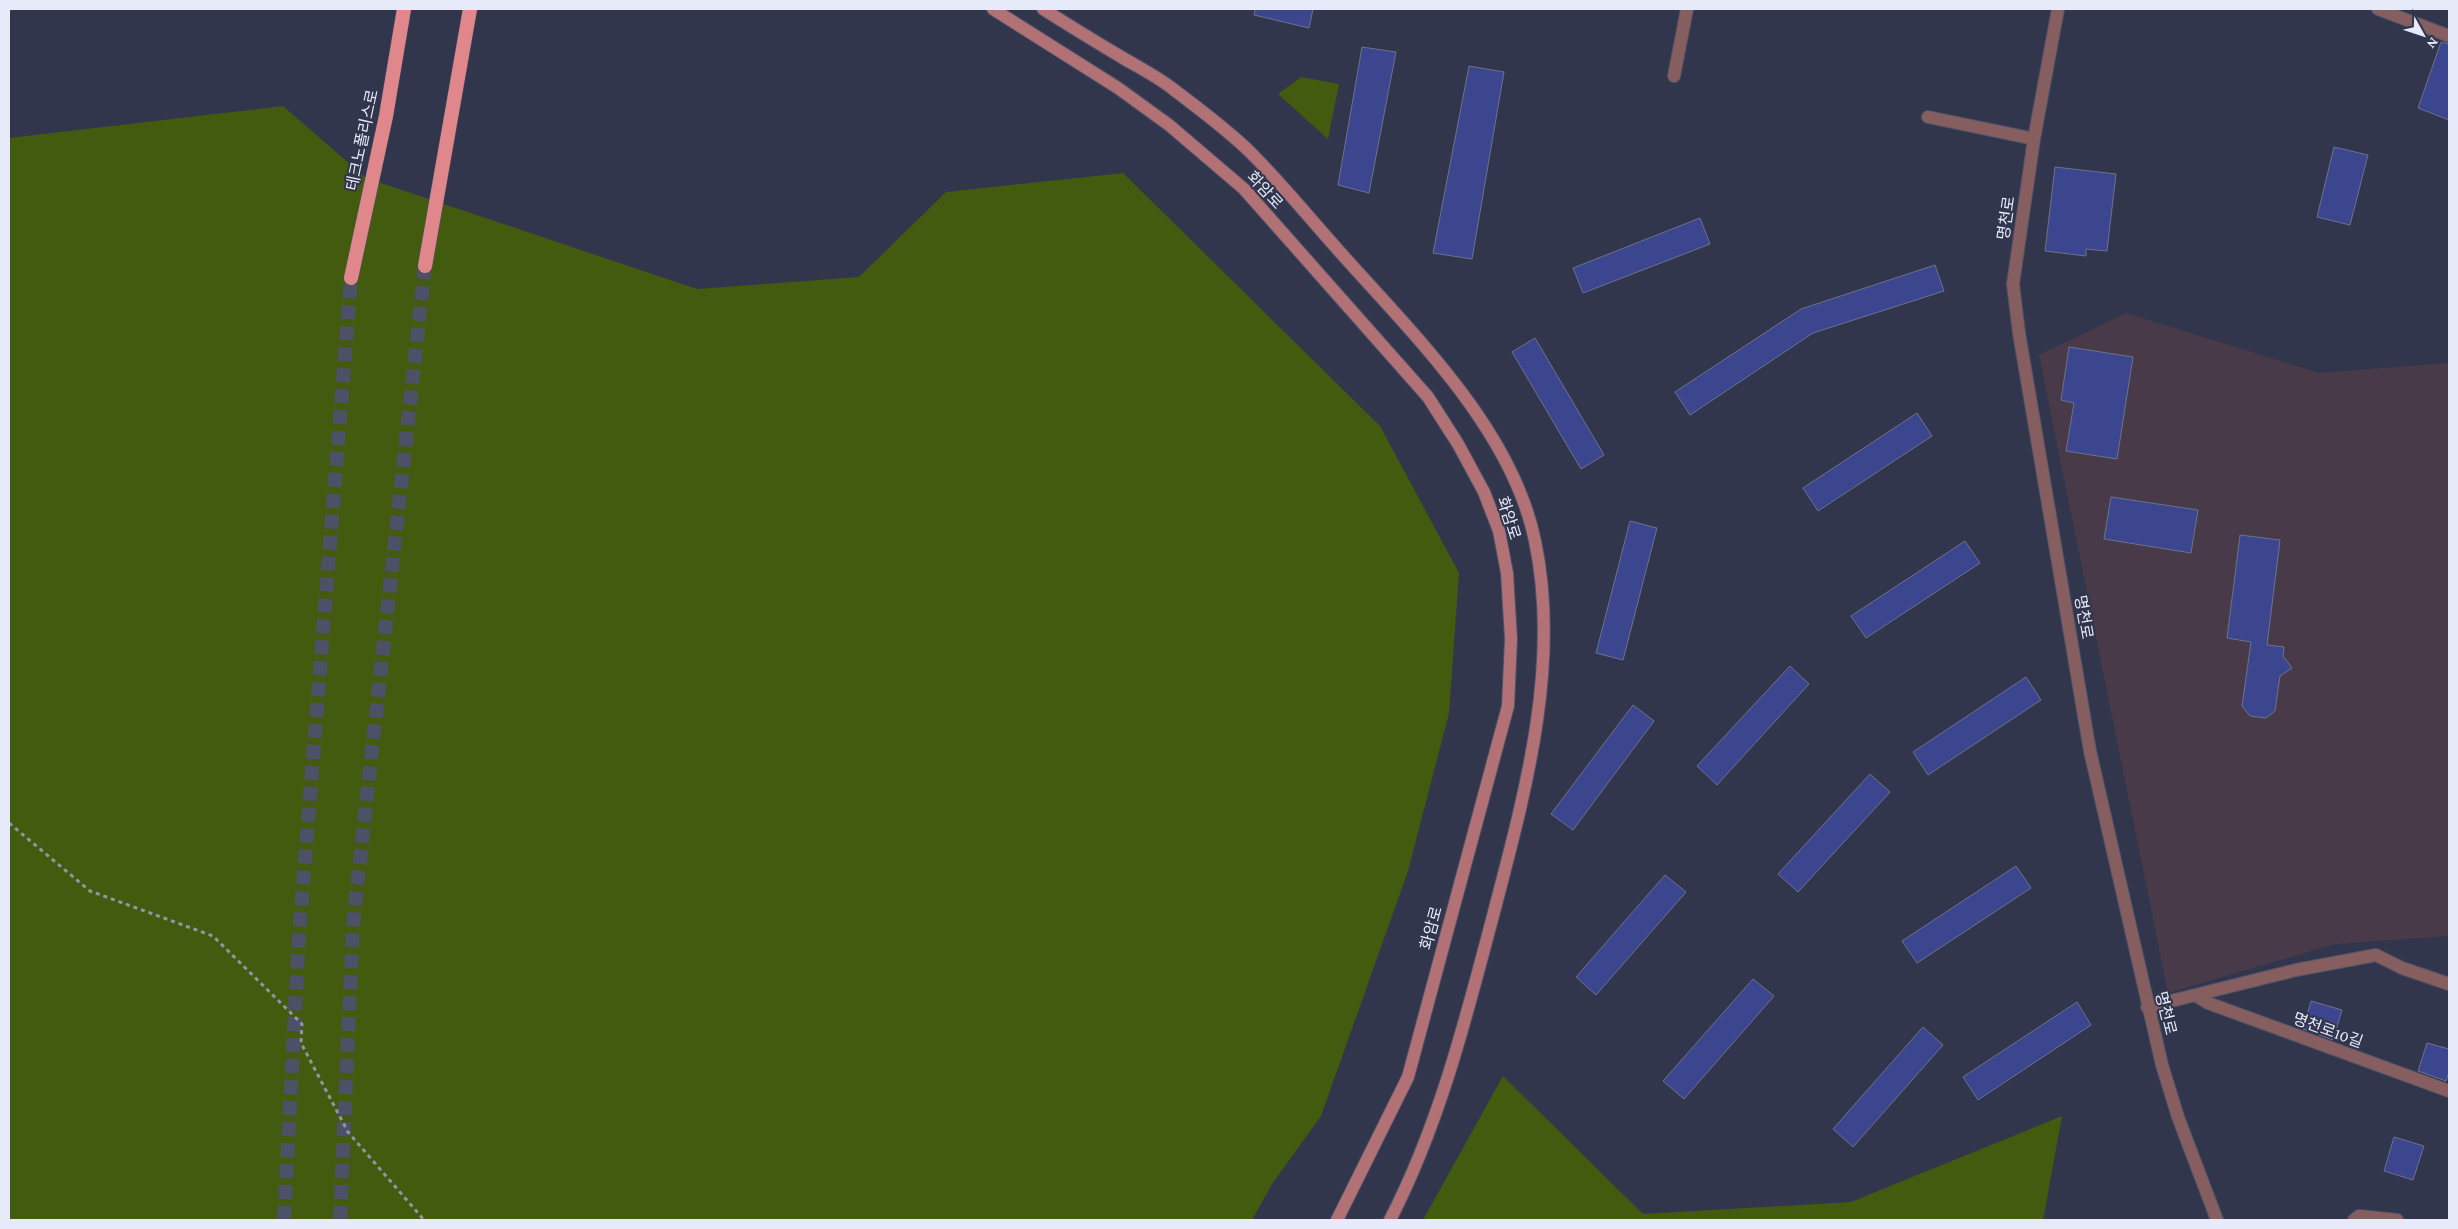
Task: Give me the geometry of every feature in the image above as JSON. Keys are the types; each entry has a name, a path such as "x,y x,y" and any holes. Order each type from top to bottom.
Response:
{"highway":[{"name":"테크노폴리스로","path":"351,278 386,116 404,9"},
{"path":"425,266 470,9"}],"main road":[{"name":"화암로","path":"993,9 1118,88 1169,125 1244,189 1428,397 1458,444 1484,492 1499,531 1507,573 1511,639 1508,706 1408,1077 1337,1220"},
{"name":"화암로","path":"1043,9 1170,86 1250,152 1416,336 1481,418 1522,494 1535,539 1543,589 1546,646 1539,706 1516,828 1467,1014 1440,1104 1414,1173 1390,1220"}],"street":[{"path":"1674,76 1687,9"},
{"name":"명천로","path":"2058,9 2034,139 2013,284 2018,333 2090,752 2148,1007 2176,1108 2218,1219"},
{"path":"2378,9 2449,36"},
{"path":"1928,117 2034,139"},
{"path":"2148,1007 2296,970 2376,955 2402,968 2449,984"},
{"name":"명천로10길","path":"2197,996 2208,1003 2449,1091"},
{"path":"2354,1220 2358,1216 2397,1220"}],"path":[{"path":"9,823 90,891 213,936 302,1024 302,1043 348,1132 424,1220"}],"shaded area":[{"path":"2126,313 2319,373 2449,363 2449,936 2335,944 2168,993 2039,355"}],"green space":[{"path":"1301,77 1339,84 1328,139 1278,94"},
{"path":"283,106 366,178 697,289 859,277 946,192 1123,173 1380,426 1459,573 1449,713 1408,871 1321,1116 1272,1184 1252,1220 9,1220 9,138"},
{"path":"1503,1076 1643,1214 1851,1202 2062,1116 2043,1220 1423,1220"}],"building":[{"path":"1255,9 1313,9 1309,28 1254,15"},
{"path":"2441,42 2449,44 2449,120 2418,108"},
{"path":"1362,47 1396,52 1369,193 1338,185"},
{"path":"1469,66 1504,72 1472,259 1433,253"},
{"path":"2334,147 2368,155 2350,225 2317,217"},
{"path":"2055,167 2116,174 2107,251 2086,249 2086,256 2045,251"},
{"path":"1700,218 1710,244 1583,293 1573,268"},
{"path":"1935,265 1944,291 1813,333 1690,415 1675,392 1801,309"},
{"path":"1535,338 1604,455 1581,469 1512,352"},
{"path":"2069,347 2133,357 2117,459 2066,451 2074,403 2061,400"},
{"path":"1917,413 1932,436 1818,511 1803,488"},
{"path":"2111,497 2198,510 2191,553 2104,539"},
{"path":"1630,521 1657,528 1623,660 1596,653"},
{"path":"2240,535 2280,540 2267,645 2284,647 2283,656 2292,668 2280,676 2275,711 2266,718 2250,716 2242,706 2251,642 2227,638"},
{"path":"1965,541 1980,563 1866,638 1851,616"},
{"path":"1790,666 1809,684 1717,785 1697,766"},
{"path":"2026,677 2041,700 1928,775 1913,752"},
{"path":"1633,705 1654,721 1573,830 1551,814"},
{"path":"1870,774 1890,792 1798,892 1778,874"},
{"path":"2016,866 2031,888 1917,963 1902,941"},
{"path":"1665,875 1686,892 1596,995 1576,977"},
{"path":"1753,979 1774,996 1684,1099 1663,1081"},
{"path":"2311,1001 2342,1010 2333,1040 2303,1029"},
{"path":"2077,1002 2091,1025 1978,1100 1963,1077"},
{"path":"1923,1027 1943,1045 1853,1147 1833,1129"},
{"path":"2427,1043 2449,1049 2449,1072 2446,1081 2418,1071"},
{"path":"2394,1137 2424,1146 2413,1180 2384,1171"}],"tunnel":[{"path":"340,1220 353,924 425,266"},
{"path":"284,1220 299,936 351,278"}]}
